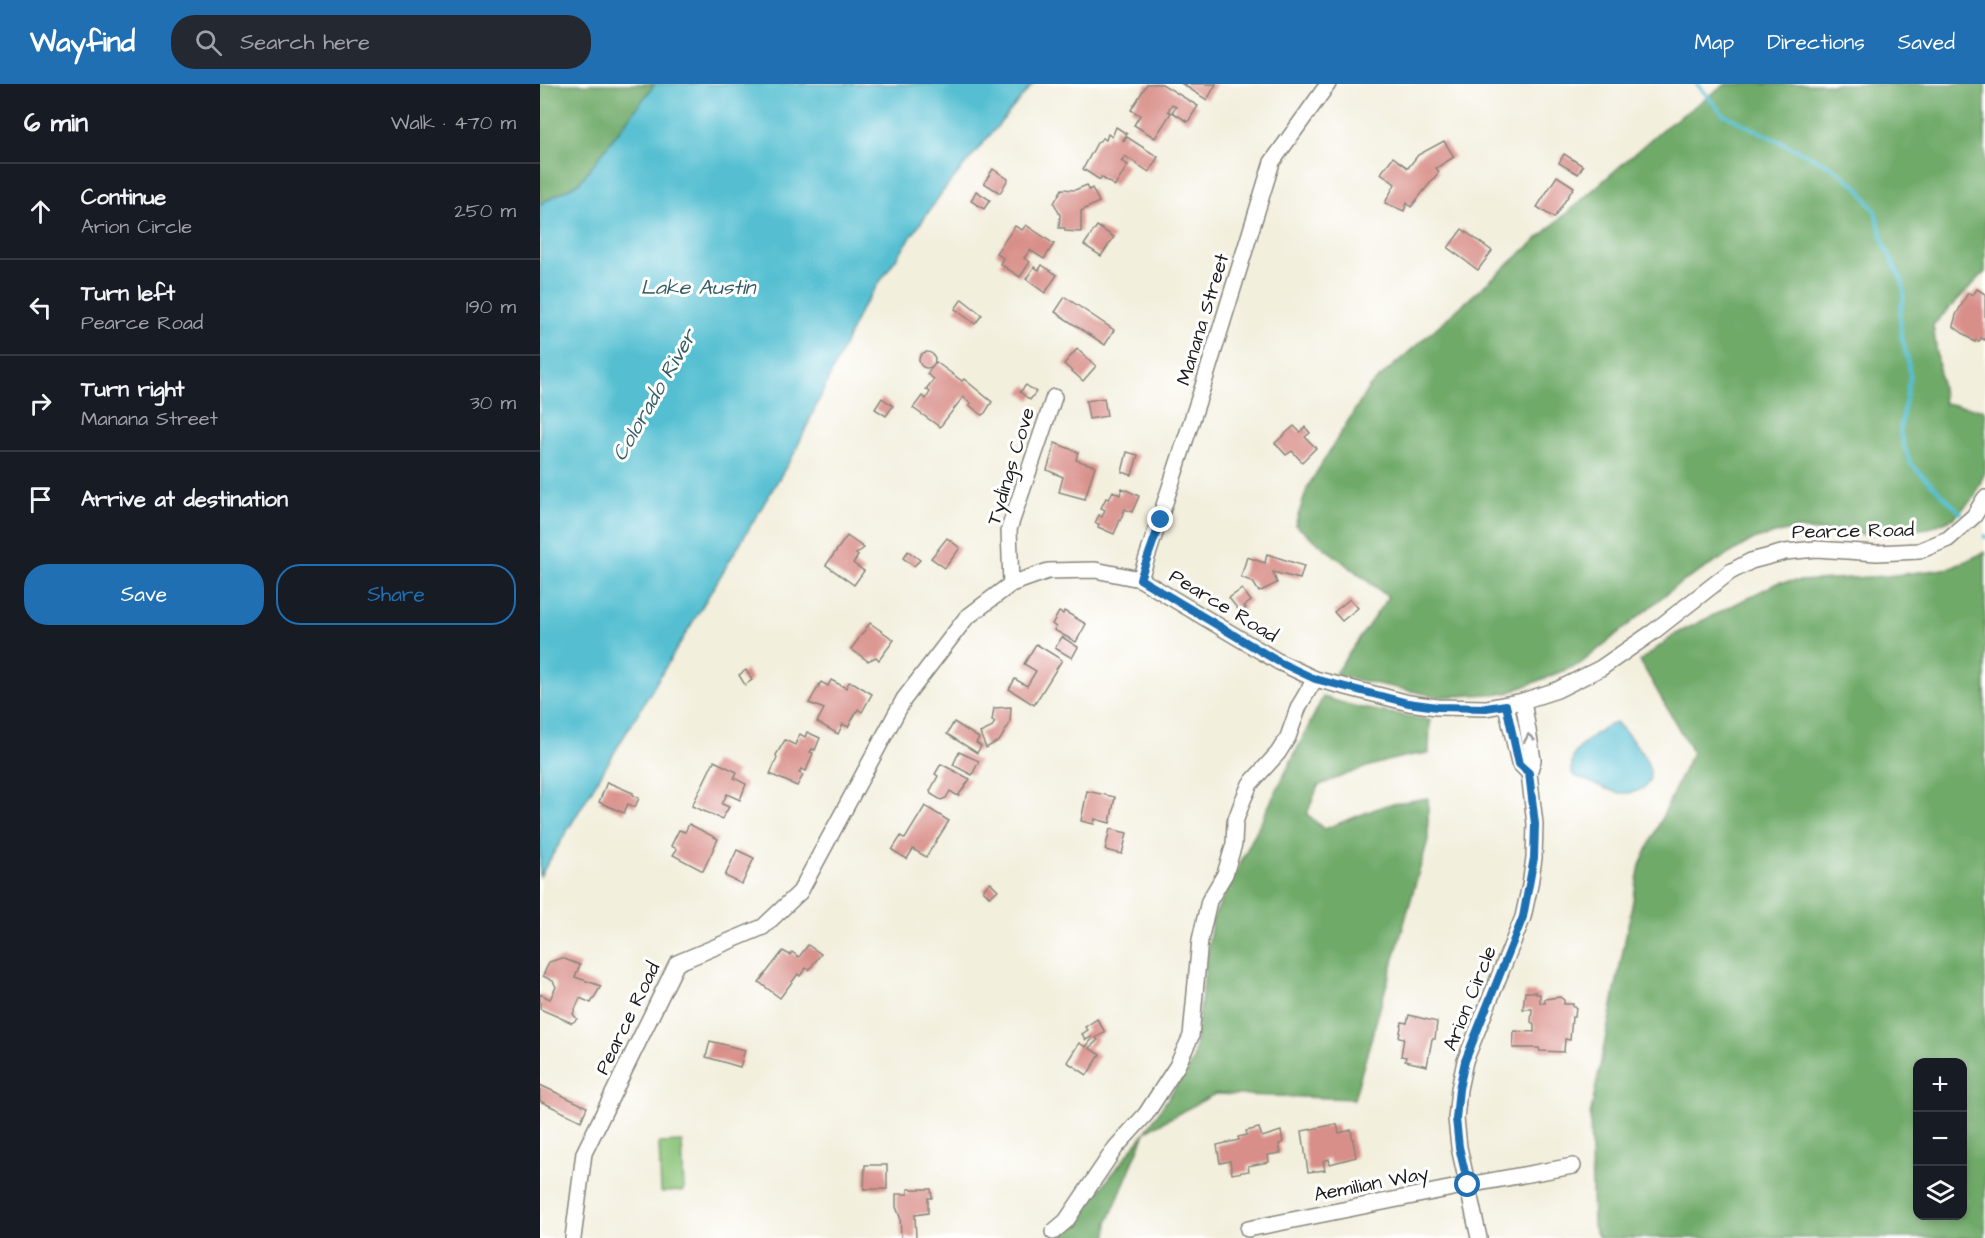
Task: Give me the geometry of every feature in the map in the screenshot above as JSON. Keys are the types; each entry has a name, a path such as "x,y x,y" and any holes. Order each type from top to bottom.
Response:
{"street":[{"name":"Manana Street","path":"1140,579 1272,162 1328,84"},
{"name":"Tydings Cove","path":"1011,584 1009,529 1054,397"},
{"name":"Pearce Road","path":"573,1238 584,1152 677,963 763,927 800,892 904,699 966,618 1011,584 1048,571 1095,570 1140,579 1270,657 1315,679 1408,703 1437,707 1486,708 1523,702 1557,690 1601,668 1653,632 1730,572 1751,561 1785,552 1816,549 1877,553 1919,551 1948,539 1974,516 1985,498"},
{"path":"1053,1232 1066,1221 1116,1147 1146,1114 1177,1066 1191,1036 1200,940 1209,901 1225,874 1234,844 1235,822 1250,784 1278,753 1288,737 1299,706 1315,679"},
{"name":"Arion Circle","path":"1479,1238 1459,1147 1456,1119 1465,1061 1523,917 1534,858 1535,824 1529,773 1533,760 1523,702"},
{"name":"Arion Circle","path":"1506,705 1519,764 1529,773"},
{"name":"Aemilian Way","path":"1248,1229 1573,1166"}],"green space":[{"path":"540,84 655,84 579,183 540,204"},
{"path":"1726,84 1985,84 1985,272 1933,325 1944,403 1985,410 1985,472 1974,497 1954,518 1929,528 1870,535 1794,529 1752,540 1676,586 1580,664 1508,693 1440,697 1334,675 1388,597 1295,525 1308,486 1369,387 1661,130"},
{"path":"1985,552 1985,1238 1599,1238 1593,1226 1590,1116 1640,865 1692,752 1640,661 1676,634 1779,582 1887,576 1951,568"},
{"path":"1323,697 1357,707 1430,720 1429,753 1386,761 1318,786 1307,814 1324,829 1386,805 1428,798 1428,840 1354,1099 1215,1094 1146,1131 1193,1061 1212,920"},
{"path":"1146,1131 1108,1222 1107,1238 1062,1238"},
{"path":"682,1142 684,1191 661,1192 659,1143"}],"water":[{"name":"Lake Austin","path":"655,84 1033,84 943,191 861,309 795,452 540,876 540,204 579,183"},
{"path":"1616,722 1643,754 1648,764 1649,782 1637,791 1619,793 1574,776 1571,770 1574,755 1582,745 1599,731"}],"building":[{"path":"1147,84 1162,84 1198,106 1188,122 1172,112 1176,107 1172,104 1168,111 1171,113 1155,138 1134,125 1140,115 1131,110"},
{"path":"1182,84 1216,84 1207,100"},
{"path":"1116,127 1127,134 1124,141 1127,137 1158,157 1149,172 1125,156 1121,161 1128,165 1115,186 1083,169 1097,143 1103,138 1106,140 1108,134 1112,137"},
{"path":"1444,141 1454,157 1436,168 1439,172 1411,207 1407,203 1404,211 1385,203 1395,184 1381,173 1393,157 1408,168 1418,155"},
{"path":"1564,154 1583,166 1578,174 1559,163"},
{"path":"993,169 1008,179 1000,193 984,183"},
{"path":"1557,176 1574,187 1554,218 1537,207"},
{"path":"1087,185 1089,190 1092,188 1099,202 1081,211 1081,232 1065,231 1065,228 1059,228 1060,215 1054,203 1062,189 1075,190"},
{"path":"976,191 990,200 984,209 971,201"},
{"path":"1026,225 1054,244 1044,259 1030,250 1024,258 1030,262 1020,277 1000,264 1003,258 996,253 1015,226 1022,230"},
{"path":"1097,226 1114,237 1101,256 1084,245"},
{"path":"1462,229 1492,251 1478,270 1448,248"},
{"path":"1042,265 1057,275 1045,293 1026,279 1034,267 1039,270"},
{"path":"1977,289 1985,294 1985,340 1981,338 1975,342 1953,326 1956,315 1968,293 1973,295"},
{"path":"1065,297 1114,330 1105,345 1055,312"},
{"path":"962,299 982,315 975,324 955,309"},
{"path":"1077,349 1096,366 1083,381 1064,364"},
{"path":"927,352 933,354 935,360 933,366 927,368 921,366 919,360 921,354"},
{"path":"936,362 962,381 964,379 992,402 985,413 982,415 963,397 940,427 913,408 922,396 926,399 930,392 926,389 934,379 927,374"},
{"path":"1026,385 1036,392 1030,400 1020,392"},
{"path":"882,398 893,406 886,416 875,409"},
{"path":"1104,398 1107,416 1089,419 1086,401"},
{"path":"1294,426 1300,432 1305,427 1310,433 1305,437 1316,448 1302,462 1292,451 1286,455 1275,443"},
{"path":"1055,443 1078,452 1076,460 1095,466 1085,499 1059,492 1063,477 1047,470"},
{"path":"1127,452 1138,455 1132,475 1122,472"},
{"path":"1122,488 1139,496 1132,512 1125,509 1114,534 1098,527 1099,524 1095,523 1099,515 1102,517 1105,510 1101,508 1106,498 1109,499 1113,491 1120,495"},
{"path":"847,536 864,548 856,554 858,556 853,563 864,571 854,585 826,565"},
{"path":"947,538 960,548 945,568 931,558"},
{"path":"908,551 920,560 914,566 903,558"},
{"path":"1267,554 1304,566 1300,579 1273,572 1277,583 1259,592 1253,582 1241,577 1247,557 1265,563"},
{"path":"1242,589 1251,601 1240,612 1229,598"},
{"path":"1350,599 1358,608 1342,621 1334,612"},
{"path":"1064,611 1086,624 1076,642 1054,630 1056,627 1052,624 1059,612 1063,614"},
{"path":"870,623 894,640 879,660 876,657 868,661 851,649"},
{"path":"1062,637 1078,647 1072,658 1055,648"},
{"path":"1036,644 1062,660 1034,705 1009,689 1015,679 1027,686 1036,671 1024,664"},
{"path":"746,670 752,680 745,685 739,675"},
{"path":"831,680 846,688 849,682 854,683 872,694 862,712 858,709 848,727 843,724 838,734 817,722 824,709 809,703 821,682 828,686"},
{"path":"1011,707 1010,723 1000,740 986,748 980,733 991,728 995,722 992,721 994,708"},
{"path":"954,722 979,738 976,743 981,746 977,753 947,734"},
{"path":"807,732 820,738 815,750 812,749 810,752 813,753 806,771 801,769 799,773 803,775 797,786 770,774 777,758 776,755 785,740 795,745 800,734 805,737"},
{"path":"959,752 979,761 972,775 953,765"},
{"path":"714,761 737,772 734,778 746,784 740,800 727,794 722,804 729,807 722,819 692,806"},
{"path":"941,764 970,779 958,796 950,791 946,798 941,800 931,794 930,791 938,776 935,774"},
{"path":"607,782 639,798 635,807 628,804 624,813 599,802"},
{"path":"1087,791 1115,797 1110,823 1095,819 1094,824 1081,821"},
{"path":"925,806 949,821 926,857 913,849 907,859 892,850 901,836 905,839"},
{"path":"689,824 718,839 703,871 673,855 677,849 671,846 679,830 685,832"},
{"path":"1110,829 1127,833 1122,854 1105,850"},
{"path":"737,850 754,858 742,884 725,876"},
{"path":"990,882 998,890 990,897 983,890"},
{"path":"808,945 821,954 809,970 806,968 800,976 798,974 780,998 759,982 783,951 790,955 792,952 799,957"},
{"path":"562,958 580,965 575,977 601,986 591,1003 580,998 573,1014 577,1019 572,1023 540,1009 540,994 550,999 556,987 553,981 543,976 549,962"},
{"path":"1525,992 1540,994 1540,1003 1545,1003 1545,999 1560,997 1564,1000 1564,1004 1573,1004 1573,1007 1576,1007 1575,1017 1572,1017 1570,1040 1565,1039 1564,1052 1540,1051 1539,1048 1513,1048 1514,1031 1534,1032 1534,1024 1531,1022 1532,1009 1523,1009"},
{"path":"1409,1015 1437,1022 1435,1039 1432,1039 1427,1066 1405,1061 1406,1057 1401,1056 1404,1038 1399,1037 1402,1022 1407,1023"},
{"path":"1097,1019 1105,1032 1096,1038 1098,1040 1089,1048 1100,1055 1087,1075 1067,1062 1079,1043 1086,1047 1092,1039 1091,1037 1086,1040 1082,1034 1088,1030 1085,1027"},
{"path":"710,1041 745,1050 740,1067 706,1057"},
{"path":"540,1085 587,1107 581,1121 540,1101"},
{"path":"1337,1124 1339,1133 1351,1130 1356,1157 1330,1164 1329,1159 1323,1161 1325,1170 1308,1172 1302,1131"},
{"path":"1259,1128 1262,1137 1281,1131 1283,1143 1279,1144 1281,1153 1268,1155 1269,1162 1248,1166 1249,1171 1232,1174 1230,1161 1220,1163 1217,1145 1239,1140 1238,1137 1247,1135 1246,1131"},
{"path":"865,1165 887,1165 887,1189 864,1189"},
{"path":"908,1189 931,1189 932,1198 928,1198 928,1213 915,1215 916,1238 901,1238 896,1194 908,1194"}],"waterway":[{"path":"1697,84 1723,114 1832,167 1858,187 1875,211 1885,247 1903,283 1904,294 1900,314 1901,335 1910,376 1900,431 1905,449 1911,464 1961,513"}],"route":[{"path":"1161,520 1140,579 1215,626 1279,662 1315,679 1408,703 1461,709 1506,705 1519,764 1529,773 1535,824 1534,858 1523,917 1465,1061 1459,1089 1456,1119 1459,1147 1468,1185"}],"water label":[{"name":"Colorado River","path":"654,395"}]}
